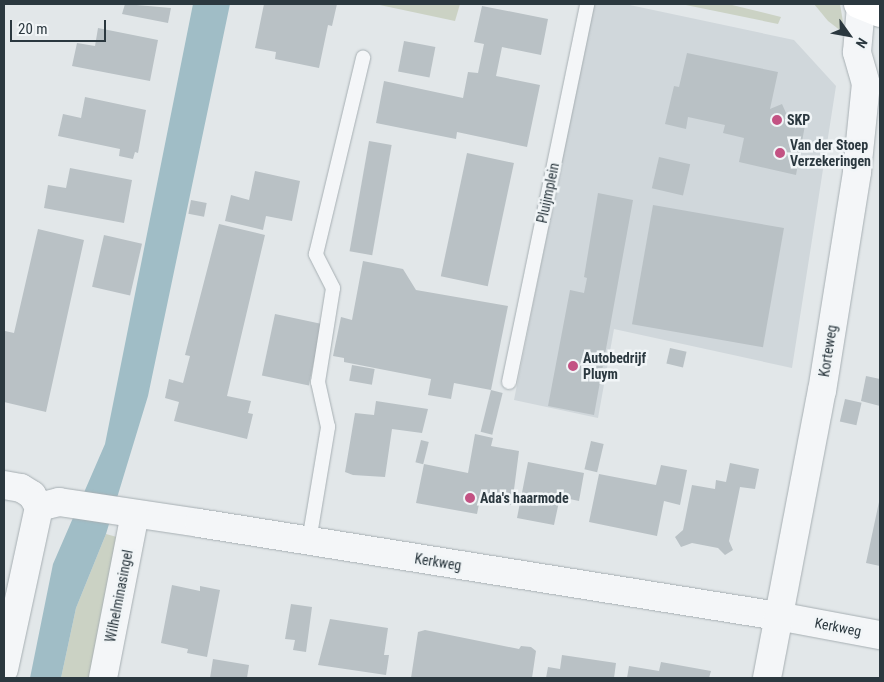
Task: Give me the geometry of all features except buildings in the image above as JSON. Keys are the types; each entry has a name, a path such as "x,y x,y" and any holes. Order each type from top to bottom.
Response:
{"street":[{"name":"Korteweg","path":"767,678 822,391 857,172 866,84 857,52 866,8"},
{"name":"Korteweg","path":"866,84 880,59"},
{"path":"4,484 21,488 49,504 4,669"},
{"name":"Kerkweg","path":"49,504 128,513 309,541 778,616 880,635"},
{"name":"Wilhelminasingel","path":"103,678 128,513"}],"lane":[{"name":"Pluijmplein","path":"509,382 587,4"},
{"path":"309,541 328,427 318,382 333,288 316,254 363,58"}],"shaded area":[{"path":"375,4 460,4 455,21"},
{"path":"593,4 625,4 794,40 836,86 792,368 614,329 598,418 514,400"},
{"path":"681,4 728,4 781,17 778,24"},
{"path":"814,4 840,4 845,34 828,21"},
{"path":"106,534 124,539 97,678 61,678 76,608"}],"water":[{"path":"193,4 230,4 148,396 106,534 76,608 61,678 30,678 53,564 105,444"}],"place":[{"name":"SKP","path":"777,120"},
{"name":"Van der Stoep Verzekeringen","path":"780,153"},
{"name":"Autobedrijf Pluym","path":"573,366"},
{"name":"Ada's haarmode","path":"470,498"}]}
